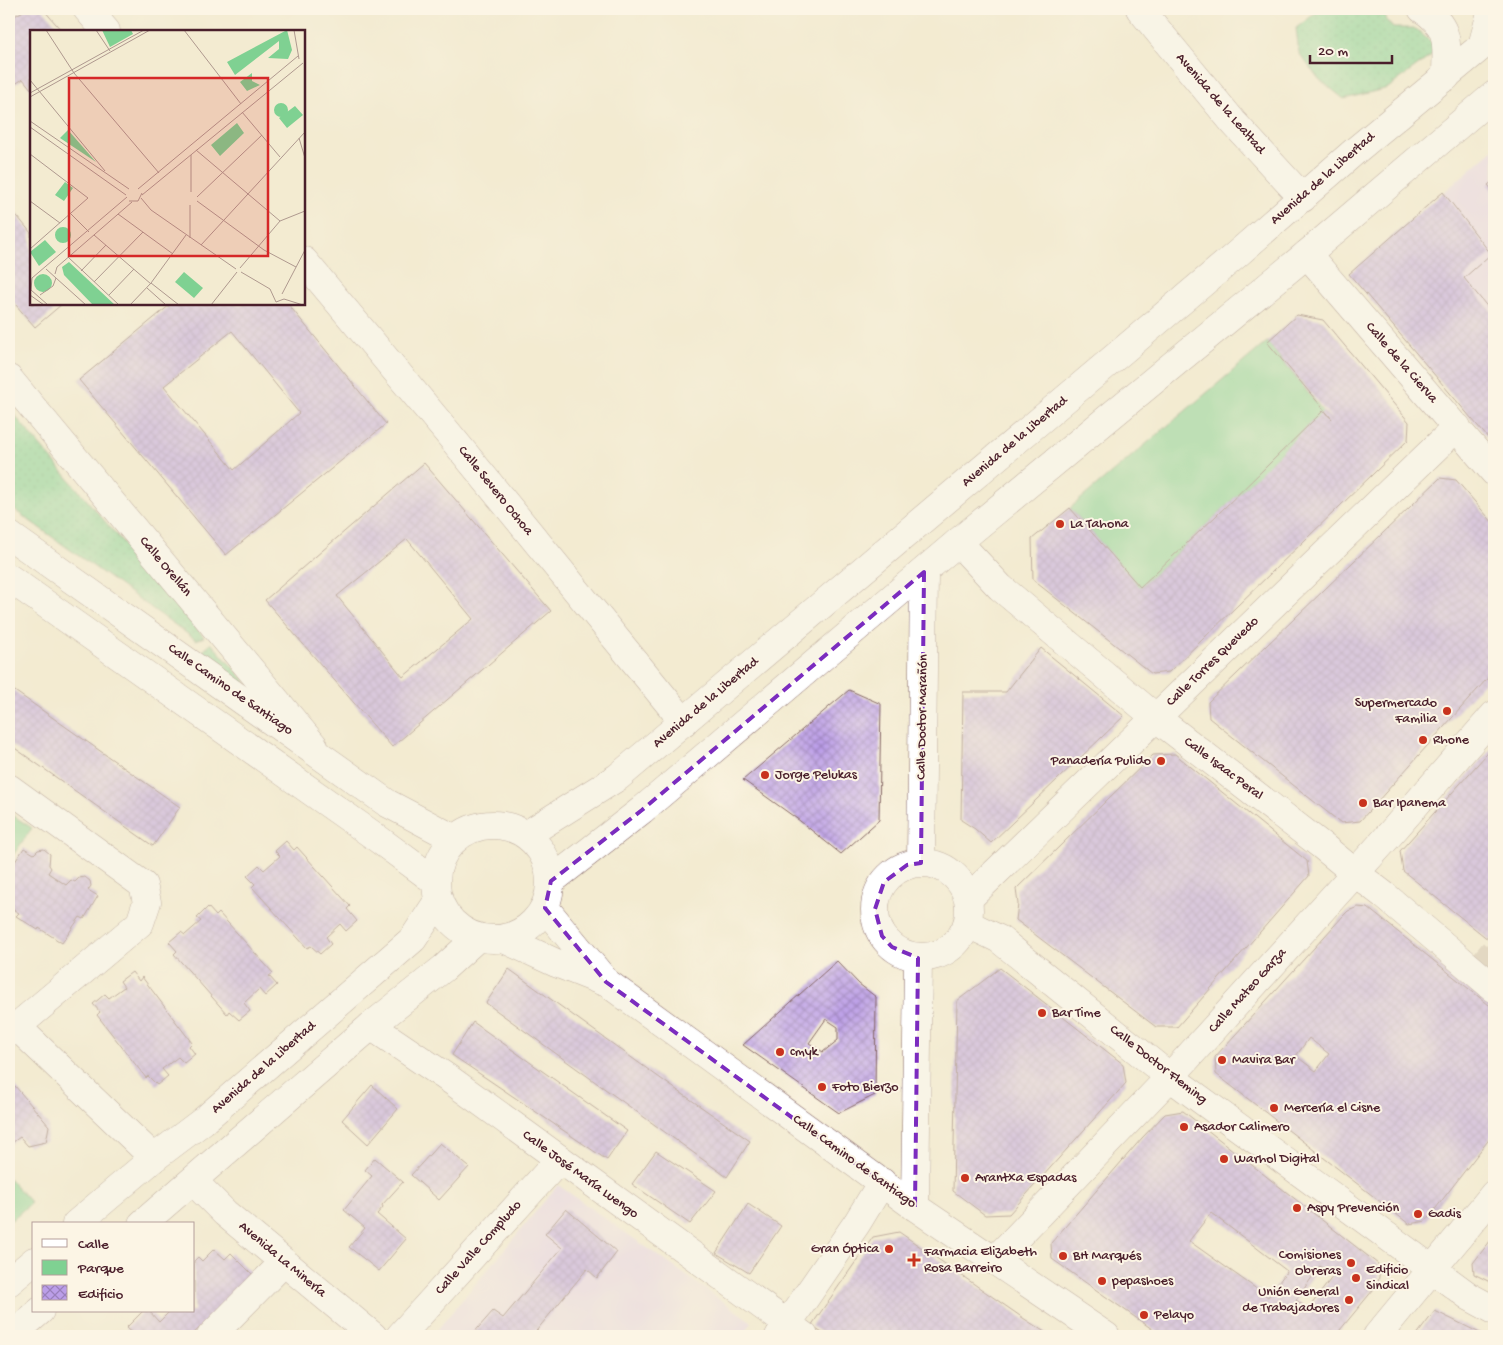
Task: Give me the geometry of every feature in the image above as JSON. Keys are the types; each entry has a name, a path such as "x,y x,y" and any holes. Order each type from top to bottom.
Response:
{"street":[{"path":"87,9 105,30"},
{"name":"Avenida de la Lealtad","path":"1140,9 1233,122 1303,198"},
{"path":"1422,9 1434,17 1442,27 1446,43 1446,77"},
{"path":"1488,41 1492,9"},
{"name":"Avenida de la Libertad","path":"526,835 618,777 1303,198 1355,151 1488,41"},
{"path":"551,881 642,810 958,542 1308,254 1494,94"},
{"name":"Calle de la Cierva","path":"1308,254 1494,472"},
{"name":"Calle Severo Ochoa","path":"305,262 447,432 684,722"},
{"name":"Calle Orellán","path":"9,379 322,755"},
{"name":"Calle Torres Quevedo","path":"969,898 1457,427"},
{"name":"Calle Camino de Santiago","path":"9,535 322,755 387,803 455,839"},
{"name":"Calle Isaac Peral","path":"958,542 1000,586 1155,718 1384,895 1494,988"},
{"name":"Calle Doctor Marañón","path":"921,863 924,572"},
{"path":"9,578 354,821 437,891"},
{"name":"Calle Mateo Garza","path":"994,1260 1170,1077 1494,716"},
{"path":"9,788 143,885 147,902 140,923 12,1030 154,1158"},
{"path":"490,825 513,828 526,835 542,852 548,864 551,881 550,891 544,908 534,923 525,930 504,939 477,938 462,931 451,922 437,891 437,868 440,858 455,839 472,829 490,825"},
{"path":"921,863 934,864 945,869 960,881 969,898 968,924 961,939 949,950 934,956 918,958 904,954 892,947 882,936 876,924 875,909 877,895 884,882 894,872 907,866 921,863"},
{"name":"Avenida de la Libertad","path":"78,1222 154,1158 203,1121 413,939 437,891"},
{"name":"Calle Camino de Santiago","path":"544,908 606,982 915,1207 1106,1336"},
{"name":"Calle Doctor Fleming","path":"968,924 999,939 1170,1077 1470,1298 1494,1310"},
{"path":"144,1222 371,1026 444,968 477,938"},
{"name":"Calle Camino de Santiago","path":"504,939 556,963 606,982"},
{"path":"915,1207 918,958"},
{"name":"Calle José María Luengo","path":"371,1026 452,1081 790,1333"},
{"name":"Calle Valle Compludo","path":"400,1336 558,1160"},
{"name":"Avenida La Minería","path":"193,1181 225,1213 373,1336"},
{"path":"790,1333 882,1182"},
{"path":"1377,1336 1494,1194"},
{"path":"212,1336 284,1262"},
{"path":"9,1282 32,1263"},
{"path":"11,1336 39,1312"}],"highlighted area":[{"path":"924,572 921,863 907,865 884,882 875,909 882,936 892,947 918,958 915,1207 606,982 545,908 551,881 642,810"}],"shaded area":[{"path":"1494,149 1494,445 1349,274"},
{"path":"558,1185 752,1322 743,1336 432,1336"}],"green space":[{"path":"1321,9 1383,9 1386,20 1393,28 1414,28 1440,49 1388,88 1344,99 1319,79 1299,53 1296,28"},
{"path":"1267,342 1323,411 1216,516 1140,587 1070,508"},
{"path":"9,409 204,637 196,640 9,506"},
{"path":"211,643 246,682 243,685 200,654"},
{"path":"9,813 32,828 9,861"},
{"path":"9,1178 31,1203 9,1222"}],"building":[{"path":"27,9 43,9 61,30 30,30 30,88 23,79 9,88 9,19"},
{"path":"1494,180 1494,192 1488,185"},
{"path":"1443,192 1491,254 1464,278 1494,315 1494,445 1349,274"},
{"path":"9,206 30,232 30,305 61,305 35,327 9,297"},
{"path":"170,305 289,305 386,424 226,555 79,380","holes":["232,331 299,413 234,470 164,386"]},
{"path":"1297,315 1323,320 1409,422 1408,440 1169,672 1152,674 1033,580 1032,539 1070,508 1140,587 1216,516 1323,411 1332,419 1267,342"},
{"path":"424,463 551,611 392,747 265,600","holes":["407,539 473,619 403,677 337,596"]},
{"path":"1440,478 1456,480 1494,524 1494,671 1360,821 1341,823 1209,718 1208,702"},
{"path":"1041,648 1124,716 991,843 961,820 963,692 1006,692"},
{"path":"9,687 180,807 153,846 9,744"},
{"path":"849,690 881,704 879,820 841,854 800,821 743,780"},
{"path":"1494,746 1494,846 1491,849 1494,852 1494,944 1403,871 1400,851"},
{"path":"1175,754 1307,861 1309,876 1177,1027 1156,1027 1016,920 1018,904 1016,889 1153,755"},
{"path":"286,841 294,850 297,847 350,906 347,909 357,921 346,931 340,924 326,937 331,944 320,954 311,946 307,948 252,887 255,884 247,876 259,865 264,870 280,856 275,851"},
{"path":"24,848 34,854 38,850 44,849 50,854 49,865 51,868 48,873 66,885 71,880 75,882 79,878 85,877 90,881 91,886 88,890 98,896 84,919 80,917 62,943 16,916 19,913 9,907 9,878 13,872 9,871"},
{"path":"208,907 216,916 219,913 273,973 269,976 277,985 265,996 259,989 244,1003 250,1011 239,1020 229,1011 227,1014 174,954 177,951 169,942 181,932 185,935 201,921 197,918"},
{"path":"1358,907 1368,908 1494,1009 1494,1133 1426,1221 1409,1224 1216,1074 1215,1057 1348,911","holes":["1309,1038 1329,1054 1316,1071 1296,1056"]},
{"path":"837,961 859,984 876,997 875,1095 839,1113 743,1045","holes":["826,1019 838,1027 838,1040 823,1052 809,1043"]},
{"path":"1000,968 1123,1064 1126,1083 1009,1214 985,1215 953,1191 957,1001"},
{"path":"509,969 750,1141 727,1177 486,1003"},
{"path":"132,972 139,981 142,977 192,1043 189,1046 195,1054 184,1063 178,1057 162,1069 168,1076 157,1085 148,1076 146,1078 97,1015 100,1012 93,1004 105,994 109,998 124,987 120,981"},
{"path":"473,1022 627,1131 607,1160 452,1055"},
{"path":"372,1085 398,1109 368,1144 342,1120"},
{"path":"15,1086 49,1126 46,1142 28,1146 20,1137 9,1145 9,1091"},
{"path":"1183,1111 1378,1264 1380,1269 1378,1284 1335,1336 1162,1336 1052,1259 1051,1243 1165,1114","holes":["1211,1213 1287,1271 1268,1297 1189,1241","1320,1266 1333,1276 1308,1309 1296,1300"]},
{"path":"440,1143 469,1167 439,1200 411,1175"},
{"path":"656,1151 716,1191 690,1224 632,1184"},
{"path":"375,1158 403,1182 382,1205 383,1207 377,1214 406,1239 379,1271 349,1247 365,1228 344,1210 372,1176 365,1170"},
{"path":"748,1204 781,1226 749,1273 716,1253"},
{"path":"566,1209 617,1252 597,1278 587,1269 532,1336 471,1336 493,1311 503,1318 562,1248 545,1234"},
{"path":"899,1232 1051,1336 827,1336 811,1326 873,1237"},
{"path":"1494,1236 1494,1284 1474,1274 1473,1263"},
{"path":"214,1249 225,1259 231,1253 254,1276 191,1336 135,1336 126,1328 142,1312 150,1312 159,1322 169,1312 195,1312 195,1260 198,1257 202,1261"},
{"path":"1435,1311 1486,1336 1416,1336"}],"tunnel":[{"path":"1476,973 1494,951"}],"place":[{"name":"La Tahona","path":"1060,524"},
{"name":"Supermercado Familia","path":"1447,711"},
{"name":"Rhone","path":"1423,740"},
{"name":"Panadería Pulido","path":"1161,761"},
{"name":"Jorge Pelukas","path":"765,775"},
{"name":"Bar Ipanema","path":"1363,803"},
{"name":"Bar Time","path":"1042,1013"},
{"name":"cmyk","path":"780,1052"},
{"name":"Mavira Bar","path":"1222,1060"},
{"name":"Foto Bierzo","path":"822,1087"},
{"name":"Mercería el Cisne","path":"1274,1108"},
{"name":"Asador Calimero","path":"1184,1127"},
{"name":"Warhol Digital","path":"1224,1159"},
{"name":"Arantxa Espadas","path":"965,1178"},
{"name":"Aspy Prevención","path":"1297,1208"},
{"name":"Gadis","path":"1418,1214"},
{"name":"Gran Óptica","path":"889,1249"},
{"name":"BH Marqués","path":"1063,1256"},
{"name":"Farmacia Elizabeth Rosa Barreiro","path":"914,1260"},
{"name":"Comisiones Obreras","path":"1351,1263"},
{"name":"Edificio Sindical","path":"1356,1278"},
{"name":"pepashoes","path":"1102,1281"},
{"name":"Unión General de Trabajadores","path":"1349,1300"},
{"name":"Pelayo","path":"1144,1315"}]}
